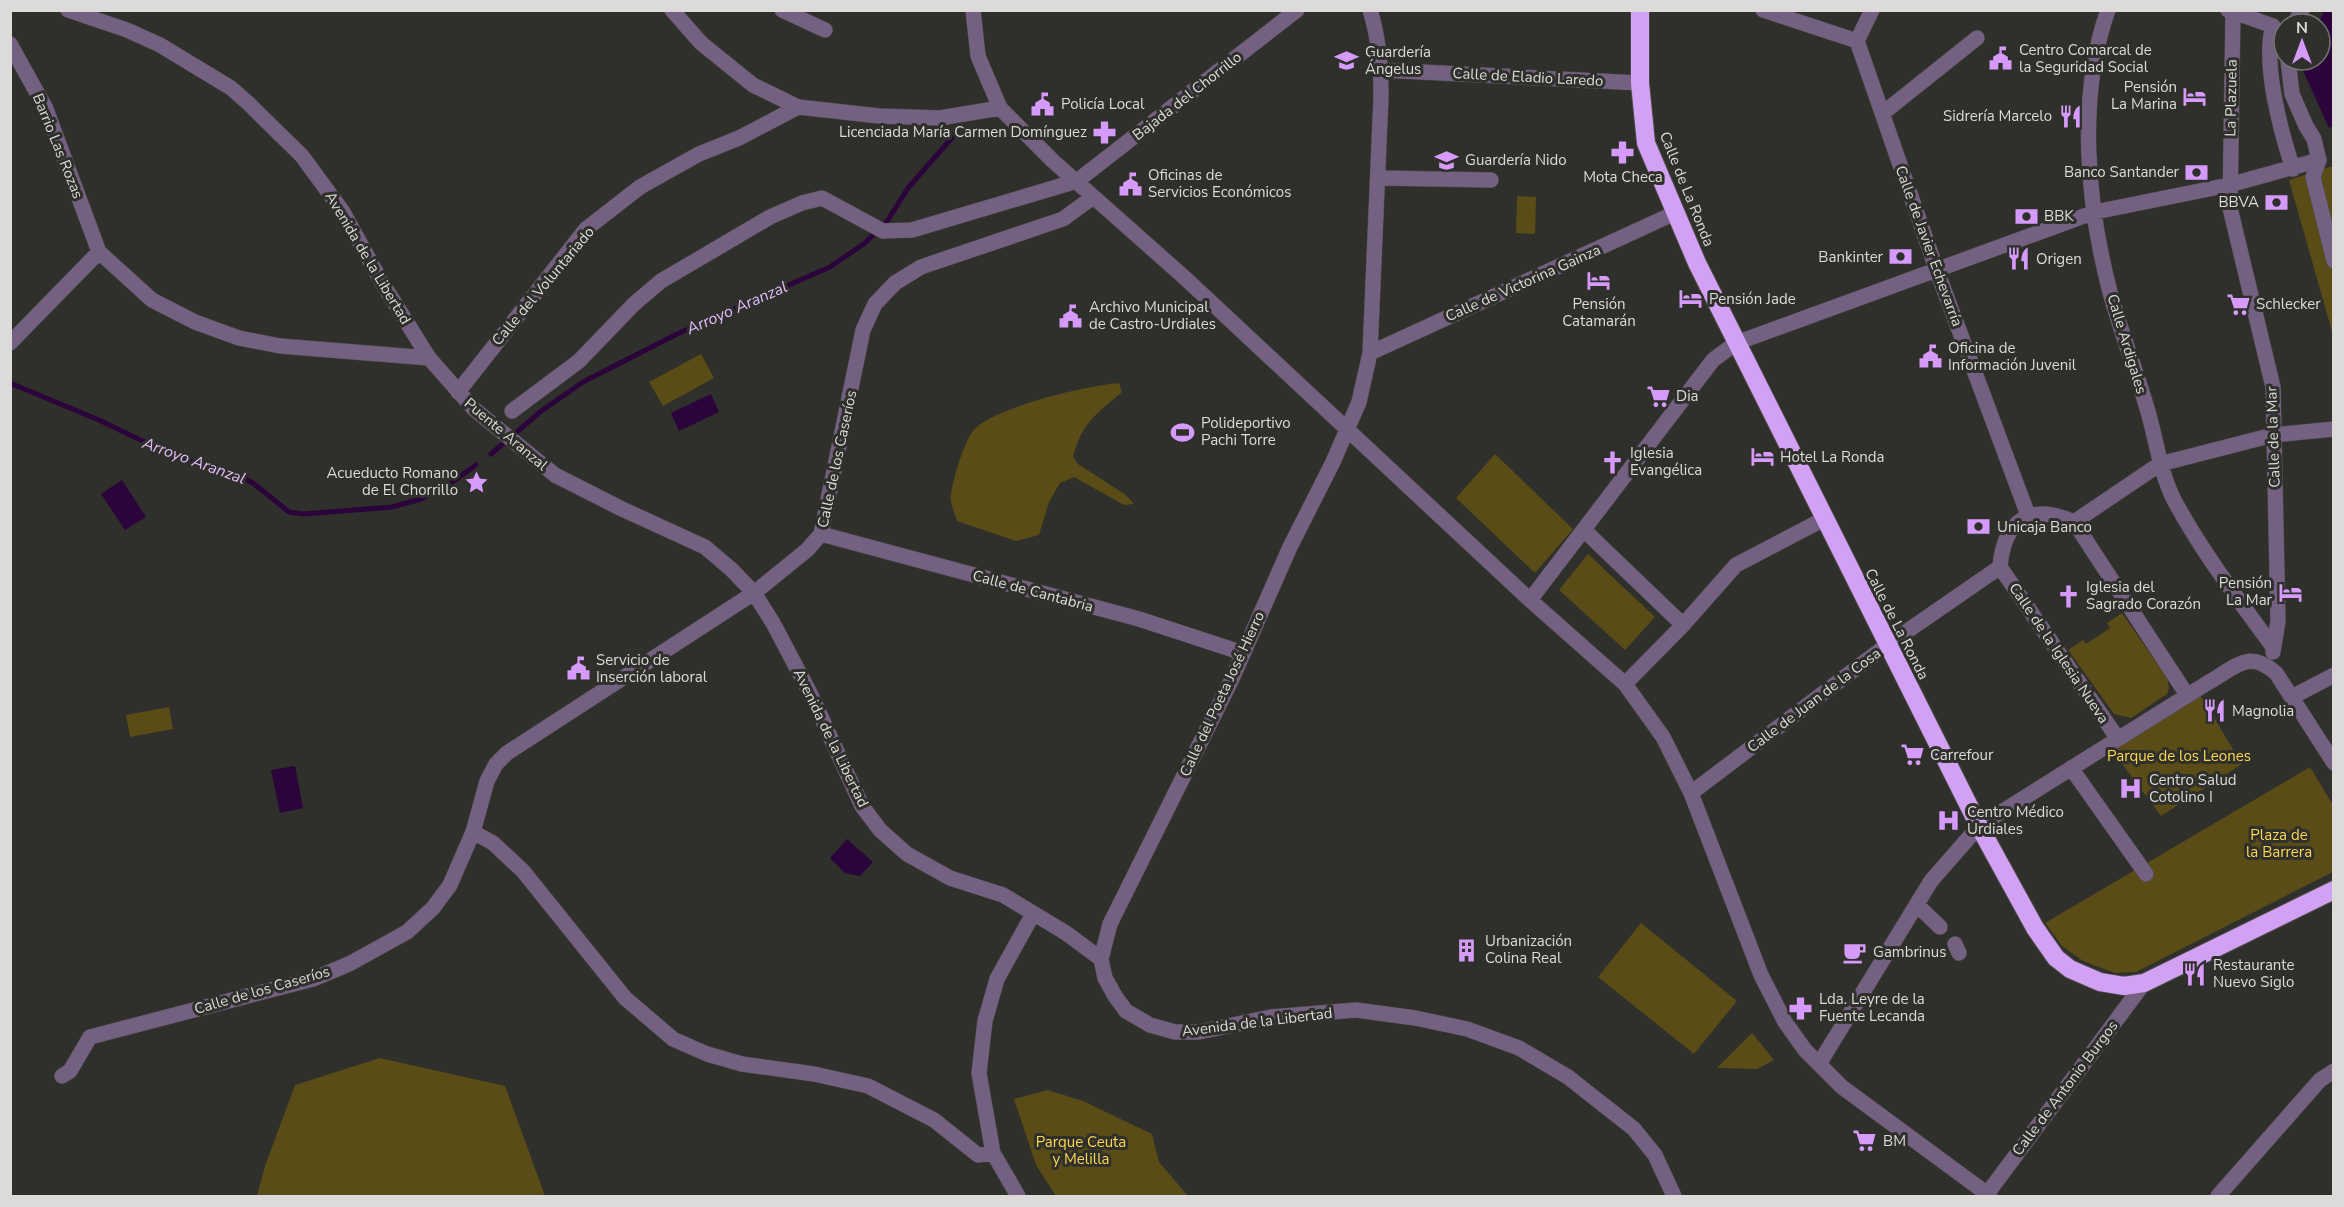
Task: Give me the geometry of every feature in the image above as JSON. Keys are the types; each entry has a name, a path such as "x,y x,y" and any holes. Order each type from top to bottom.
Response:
{"highway":[{"name":"Calle de La Ronda","path":"1640,10 1640,83 1646,143 1697,263 1979,826 2035,928 2055,958 2070,969 2100,982 2124,986 2144,983 2334,890"}],"street":[{"name":"Avenida de la Libertad","path":"68,10 127,30 160,45 231,88 248,103 302,156 343,212 429,358 458,392"},
{"path":"672,10 701,43 753,85 798,107 879,116 940,118 1000,108"},
{"path":"782,10 825,30"},
{"path":"974,10 978,56 1000,108 1053,161 1185,278 1530,600 1625,684 1663,737 1691,793 1761,975 1785,1022 1805,1050 1842,1087 1988,1195"},
{"name":"Bajada del Chorrillo","path":"1077,181 1297,10"},
{"name":"Calle del Poeta José Hierro","path":"1101,959 1110,924 1231,681 1290,547 1333,462 1359,402 1370,353 1379,178 1381,69 1370,10"},
{"path":"1763,10 1857,41 1872,10"},
{"name":"Calle Ardigales","path":"2108,10 2100,32 2091,91 2088,141 2101,254 2110,292 2146,405 2160,464 2173,498 2206,555 2273,647"},
{"path":"2231,11 2273,26 2270,37 2271,72 2282,130 2293,169"},
{"name":"La Plazuela","path":"2229,185 2231,11"},
{"path":"1883,113 1977,38"},
{"name":"Calle de Javier Echevarría","path":"1857,41 1937,271 2028,515"},
{"name":"Barrio Las Rozas","path":"10,44 46,109 99,252"},
{"name":"Calle de Eladio Laredo","path":"1381,69 1640,83"},
{"path":"2289,72 2292,94 2314,139 2319,160 2313,177 2334,261"},
{"name":"Calle del Voluntariado","path":"458,392 586,229 639,187 699,154 739,138 798,107"},
{"path":"1530,600 1713,360 1736,343 2095,212 2229,185 2319,160"},
{"path":"1379,178 1491,180"},
{"path":"512,411 579,361 634,304 661,281 770,217 802,203 822,198 833,202 876,228 912,230 1077,181"},
{"name":"Calle de la Mar","path":"2229,185 2230,207 2273,387 2278,621 2273,647"},
{"name":"Calle de los Caseríos","path":"62,1076 70,1071 90,1037 313,979 349,964 407,932 433,908 450,885 473,832 487,781 496,764 507,753 754,593 807,550 821,534 863,330 875,304 895,283 921,267 1063,219 1093,197"},
{"name":"Calle de Victorina Gainza","path":"1370,353 1676,213"},
{"path":"10,343 99,252 152,300 195,322 239,338 280,346 429,358"},
{"name":"Puente Aranzal","path":"458,392 474,409 555,475"},
{"path":"2074,522 2160,464 2273,435 2334,429"},
{"name":"Avenida de la Libertad","path":"555,475 705,547 732,570 754,593 773,623 811,695 862,806 880,830 907,854 942,873 1003,895 1066,933 1101,959 1105,978 1126,1011 1150,1025 1175,1032 1199,1032 1271,1017 1356,1010 1415,1018 1467,1029 1519,1048 1568,1077 1634,1129 1655,1155 1674,1197"},
{"path":"2000,567 2002,548 2010,531 2028,515 2044,513 2074,522 2187,695"},
{"path":"1625,684 1683,625 1736,565 1824,519"},
{"path":"1584,530 1683,625"},
{"name":"Calle de Cantabria","path":"821,534 1128,616 1243,653"},
{"name":"Calle de Juan de la Cosa","path":"1691,793 1887,645 2000,567"},
{"name":"Calle de la Iglesia Nueva","path":"2000,567 2118,739"},
{"path":"2273,647 2276,673"},
{"path":"1819,1065 1931,882 1979,826 2187,695 2247,661 2263,662 2276,673 2334,763"},
{"path":"2292,697 2334,675"},
{"path":"2071,768 2146,874"},
{"path":"473,832 493,843 523,871 625,998 673,1039 707,1054 742,1065 814,1074 868,1086 934,1120 978,1155 993,1153"},
{"path":"1917,905 1940,927"},
{"path":"1018,1197 993,1153 979,1073 985,1021 997,979 1033,914"},
{"name":"Calle de Antonio Burgos","path":"1988,1195 2144,983"},
{"path":"2218,1197 2320,1080 2334,1071"}],"green space":[{"path":"2333,166 2333,335 2289,180"},
{"path":"1517,196 1536,197 1535,234 1516,233"},
{"path":"701,354 714,378 663,406 649,382"},
{"path":"1119,383 1122,392 1091,420 1081,436 1073,457 1078,464 1126,495 1134,504 1124,505 1074,477 1060,483 1049,502 1039,535 1016,541 957,521 951,500 952,487 957,468 973,430 991,418 1026,404 1086,388"},
{"path":"1495,454 1573,529 1535,573 1456,498"},
{"path":"1588,554 1655,617 1625,650 1559,590"},
{"path":"2122,613 2167,678 2169,688 2167,694 2131,718 2114,714 2068,650 2083,640 2086,644 2110,628 2107,623"},
{"name":"Parque de los Leones","path":"2199,693 2242,764 2161,816 2108,745"},
{"path":"169,707 173,729 130,737 126,715"},
{"name":"Plaza de la Barrera","path":"2310,767 2333,805 2333,872 2136,972 2115,973 2083,961 2062,946 2045,923"},
{"path":"1641,923 1737,1001 1694,1054 1598,977"},
{"path":"1752,1033 1774,1060 1757,1069 1717,1068"},
{"path":"380,1058 505,1086 545,1196 257,1196 265,1166 295,1085"},
{"name":"Parque Ceuta y Melilla","path":"1048,1090 1083,1101 1152,1134 1159,1162 1188,1196 1056,1196 1036,1165 1014,1099"}],"shaded area":[{"path":"2334,11 2334,125 2329,128 2304,72 2332,72 2332,12 2324,12"},
{"path":"711,394 719,412 679,431 671,413"},
{"path":"122,480 146,517 125,530 101,494"},
{"path":"295,766 303,808 280,813 271,770"},
{"path":"847,839 873,862 860,876 845,873 830,858"}],"waterway":[{"name":"Arroyo Aranzal","path":"491,454 540,412 583,382 677,334 830,267 865,243 888,220 908,188 957,132"},
{"name":"Arroyo Aranzal","path":"10,383 99,420 163,451 207,467 234,473 253,483 289,512 304,514 392,507 421,499 451,483 476,465"}],"place":[{"name":"Centro Comarcal de la Seguridad Social","path":"2001,59"},
{"name":"Guardería Ángelus","path":"1347,61"},
{"name":"Pensión La Marina","path":"2195,96"},
{"name":"Policía Local","path":"1043,104"},
{"name":"Sidrería Marcelo","path":"2070,116"},
{"name":"Licenciada María Carmen Domínguez","path":"1105,132"},
{"name":"Mota Checa","path":"1623,153"},
{"name":"Guardería Nido","path":"1447,160"},
{"name":"Banco Santander","path":"2197,172"},
{"name":"Oficinas de Servicios Económicos","path":"1130,184"},
{"name":"BBVA","path":"2277,202"},
{"name":"BBK","path":"2026,216"},
{"name":"Bankinter","path":"1901,257"},
{"name":"Origen","path":"2018,259"},
{"name":"Pensión Catamarán","path":"1599,280"},
{"name":"Pensión Jade","path":"1691,299"},
{"name":"Schlecker","path":"2238,304"},
{"name":"Archivo Municipal de Castro-Urdiales","path":"1071,316"},
{"name":"Oficina de Información Juvenil","path":"1930,357"},
{"name":"Dia","path":"1658,396"},
{"name":"Polideportivo Pachi Torre","path":"1183,432"},
{"name":"Hotel La Ronda","path":"1762,457"},
{"name":"Iglesia Evangélica","path":"1612,462"},
{"name":"Acueducto Romano de El Chorrillo","path":"476,482"},
{"name":"Unicaja Banco","path":"1979,527"},
{"name":"Pensión La Mar","path":"2290,592"},
{"name":"Iglesia del Sagrado Corazón","path":"2068,596"},
{"name":"Servicio de Inserción laboral","path":"578,669"},
{"name":"Magnolia","path":"2214,711"},
{"name":"Carrefour","path":"1912,755"},
{"name":"Centro Salud Cotolino I","path":"2131,789"},
{"name":"Centro Médico Urdiales","path":"1949,821"},
{"name":"Urbanización Colina Real","path":"1467,950"},
{"name":"Gambrinus","path":"1855,952"},
{"name":"Restaurante Nuevo Siglo","path":"2195,974"},
{"name":"Lda. Leyre de la Fuente Lecanda","path":"1801,1008"},
{"name":"BM","path":"1865,1141"}]}
